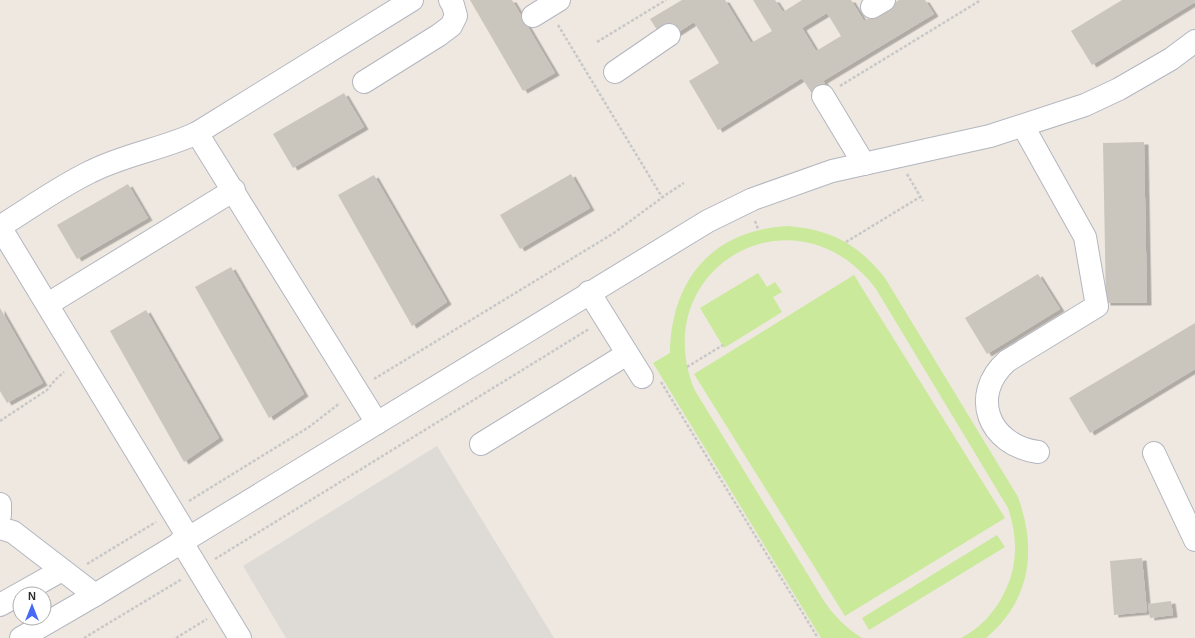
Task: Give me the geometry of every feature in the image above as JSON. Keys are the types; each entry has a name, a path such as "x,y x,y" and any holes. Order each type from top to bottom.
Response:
{"lane":[{"path":"240,638 198,569 172,511 82,360 0,227 90,172 133,155 175,143 197,133 412,0"},
{"path":"364,82 451,26 456,16 450,0"},
{"path":"615,72 669,35"},
{"path":"21,638 95,595 184,539 377,423 678,238 753,199 832,170 990,136 1085,105 1119,89 1171,59 1195,41"},
{"path":"823,96 864,164"},
{"path":"1023,126 1085,237 1097,306 1007,361 998,369 991,382 986,396 987,413 993,426 1003,437 1014,445 1038,452"},
{"path":"197,133 234,190 377,423"},
{"path":"48,304 234,190"},
{"path":"589,292 627,354 650,378"},
{"path":"482,444 627,354"},
{"path":"1154,453 1187,501 1195,540"},
{"path":"0,504 0,516"},
{"path":"0,528 13,532 95,595"},
{"path":"0,605 65,572"}],"path":[{"path":"597,42 666,0"},
{"path":"823,96 981,0"},
{"path":"546,8 662,197"},
{"path":"896,157 923,201"},
{"path":"65,572 172,511 310,427 356,390 614,233 662,197 684,183"},
{"path":"846,242 920,197"},
{"path":"84,638 606,319"},
{"path":"687,367 723,345"},
{"path":"0,421 47,390 60,374 82,360"},
{"path":"650,378 818,638"},
{"path":"176,638 223,610"}],"green space":[{"path":"788,226 804,228 831,235 854,248 875,266 885,278 1018,497 1024,517 1027,536 1028,555 1026,573 1021,591 1013,607 1001,623 986,638 961,638 984,622 993,611 1001,600 1012,574 1015,547 1013,527 1008,508 876,289 843,258 807,242 771,241 737,253 709,276 691,307 685,345 694,389 824,601 841,622 862,638 821,638 653,363 670,353 672,326 678,302 688,281 701,263 718,248 738,237 761,230"},
{"path":"758,273 767,287 775,282 782,292 773,297 782,312 724,348 700,308"},
{"path":"854,275 1005,518 845,616 694,374"},
{"path":"997,535 1005,547 869,630 862,618"}],"shaded area":[{"path":"437,446 554,638 286,638 243,566"}],"building":[{"path":"470,0 512,0 555,73 523,91"},
{"path":"682,0 725,0 751,43 772,31 753,0 775,0 783,12 802,0 851,0 864,21 899,0 925,0 934,14 823,81 828,89 814,97 802,78 718,130 689,81 719,63 694,22 677,33 659,33 650,19","holes":["827,13 841,36 816,51 802,28"]},
{"path":"1122,0 1195,0 1195,2 1092,65 1071,31"},
{"path":"344,93 364,127 293,168 273,134"},
{"path":"1144,142 1147,303 1106,303 1103,143"},
{"path":"571,174 590,208 520,249 500,215"},
{"path":"374,175 447,302 412,326 338,195"},
{"path":"128,184 148,218 77,259 57,225"},
{"path":"231,267 304,394 269,418 195,287"},
{"path":"1038,274 1060,309 987,354 965,318"},
{"path":"0,308 43,383 7,403 0,391"},
{"path":"146,310 219,438 184,462 110,331"},
{"path":"1195,323 1195,369 1090,433 1069,398"},
{"path":"1142,558 1147,612 1114,615 1110,561"},
{"path":"1171,601 1173,615 1150,618 1148,604"}]}
